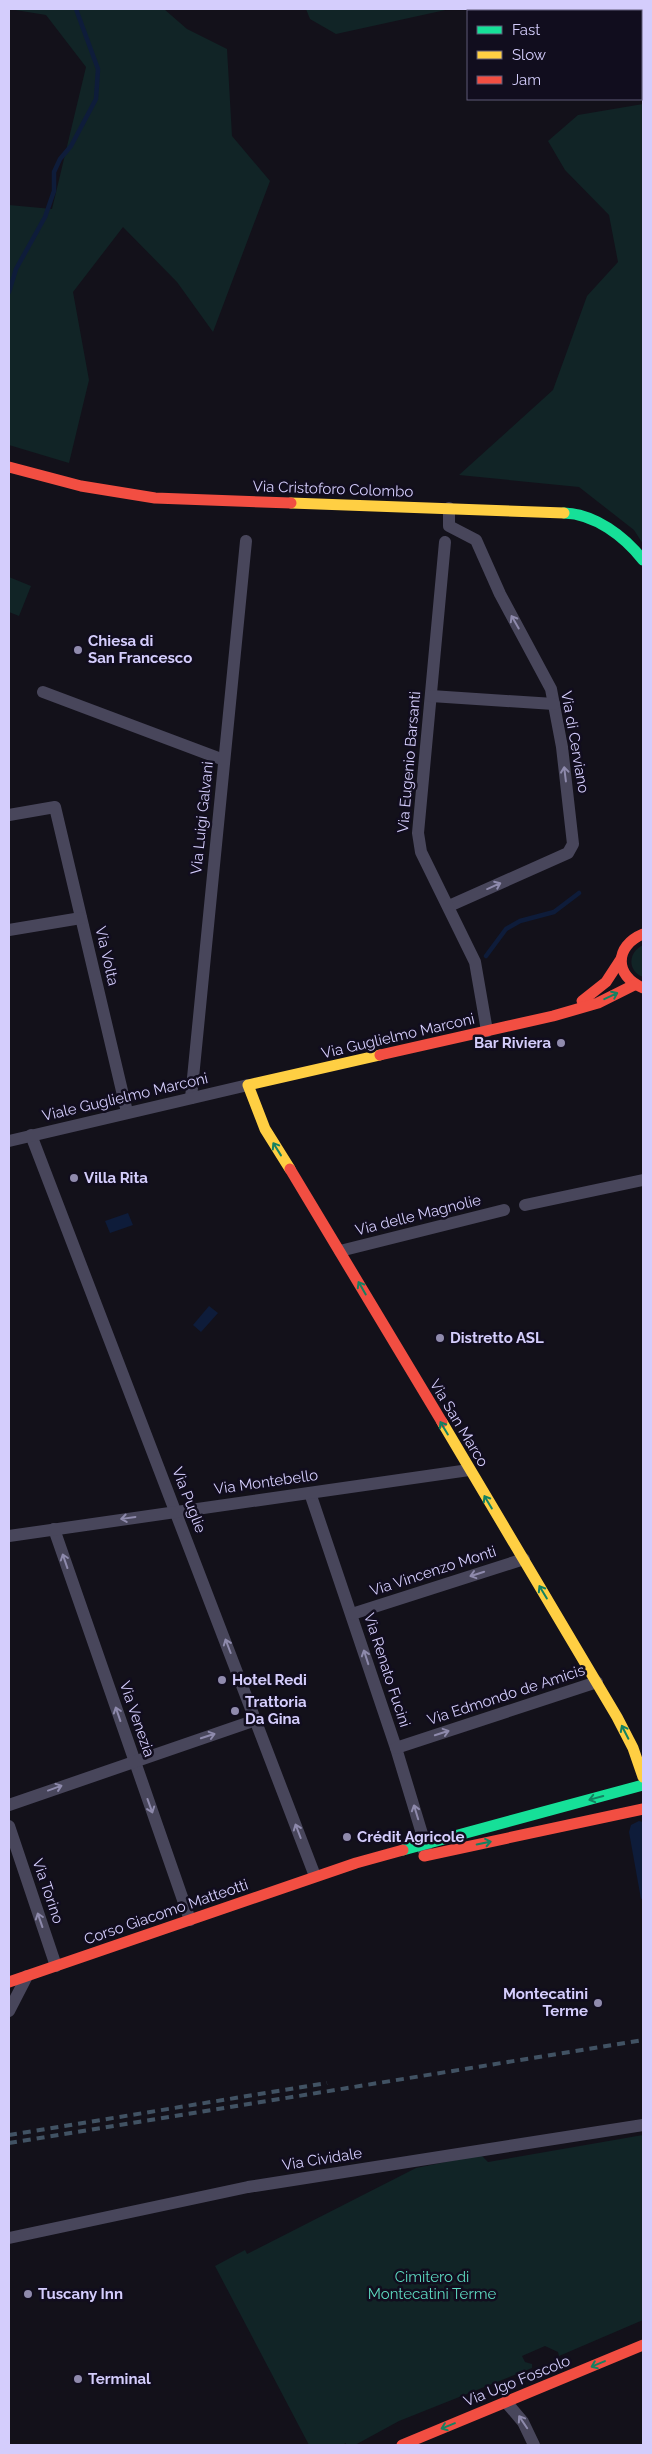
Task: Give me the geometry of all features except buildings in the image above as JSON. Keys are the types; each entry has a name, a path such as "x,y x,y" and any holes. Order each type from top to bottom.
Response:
{"main road":[{"name":"Via Cristoforo Colombo","path":"9,467 44,478 106,491 155,498 573,513 598,522 614,531 643,560"},
{"name":"Via Guglielmo Marconi","path":"553,1016 586,999 600,989 621,959 626,945 641,933"},
{"name":"Via Guglielmo Marconi","path":"248,1085 487,1032 598,1003 639,987 624,974 621,959"},
{"name":"Via San Marco","path":"248,1085 265,1129 340,1251 596,1682 632,1748 643,1777"},
{"name":"Corso Giacomo Matteotti","path":"9,1982 356,1863 643,1786"},
{"name":"Corso Giacomo Matteotti","path":"333,1871 357,1870 643,1809"},
{"name":"Via Ugo Foscolo","path":"402,2445 643,2345"}],"street":[{"name":"Via di Cerviano","path":"449,508 450,528 471,536 476,540 500,594 540,666 550,689 554,704 572,829 572,849 568,853 449,906"},
{"name":"Via Luigi Galvani","path":"191,1098 246,541"},
{"name":"Via Eugenio Barsanti","path":"445,542 418,833 422,852 475,962 487,1032"},
{"path":"43,692 224,760"},
{"path":"431,696 554,704"},
{"name":"Via Volta","path":"9,815 55,807 127,1112"},
{"path":"9,930 81,918"},
{"name":"Viale Guglielmo Marconi","path":"9,1140 248,1085"},
{"name":"Via Puglie","path":"31,1135 315,1876"},
{"path":"525,1205 643,1180"},
{"name":"Via delle Magnolie","path":"340,1251 504,1210"},
{"name":"Via Montebello","path":"9,1536 469,1470"},
{"name":"Via Renato Fucini","path":"310,1492 396,1748 425,1844"},
{"name":"Via Venezia","path":"54,1529 190,1920"},
{"name":"Via Vincenzo Monti","path":"352,1614 524,1559"},
{"name":"Via Edmondo de Amicis","path":"396,1748 596,1682"},
{"path":"9,1805 134,1760 256,1720"},
{"name":"Via Torino","path":"9,1826 56,1966"},
{"path":"419,1857 425,1850 425,1844"},
{"path":"9,2011 27,1976"},
{"name":"Via Cividale","path":"9,2238 248,2188 643,2125"},
{"path":"506,2402 523,2422 534,2445"}],"green space":[{"path":"9,9 164,9 187,29 227,49 232,136 270,181 213,332 177,282 123,227 73,292 89,380 69,463 9,445 9,205 52,209 86,67 46,15"},
{"path":"306,9 450,9 336,34 310,19"},
{"path":"643,104 643,544 634,530 579,487 459,475 553,390 587,296 618,262 609,215 565,170 548,141 578,115"},
{"path":"9,577 31,586 19,616 9,612"},
{"path":"643,945 643,977 634,970 631,961 634,952"},
{"name":"Cimitero di Montecatini Terme","path":"643,2135 643,2320 559,2356 558,2352 545,2346 522,2356 525,2362 532,2364 532,2368 399,2421 355,2445 346,2445 346,2443 342,2445 309,2445 215,2266 245,2250 247,2254 416,2168 481,2155 488,2162"}],"water":[{"path":"128,1213 133,1225 110,1233 105,1221"},
{"path":"209,1306 218,1313 201,1332 193,1325"},
{"path":"639,1821 643,1822 643,1898 641,1899 629,1832 631,1825"}],"waterway":[{"path":"9,292 16,269 45,217 54,191 54,172 60,159 71,146 96,99 98,69 76,9"},
{"path":"486,956 506,929 520,921 554,912 579,893"}],"railway":[{"path":"9,2143 643,2040"},
{"path":"9,2135 327,2083"}],"traffic: fast":[{"path":"564,513 576,514 598,522 618,535 643,560"},
{"path":"403,1850 643,1785"}],"traffic: slow":[{"path":"291,503 564,513"},
{"path":"290,1169 265,1129 248,1085 380,1055"},
{"path":"442,1422 617,1717 633,1748 643,1777"}],"traffic: jam":[{"path":"9,467 81,486 155,498 291,503"},
{"path":"643,934 633,939 627,946 621,961 627,976 633,983 643,988"},
{"path":"582,1001 606,982 621,959"},
{"path":"380,1055 553,1016 598,1003 634,985"},
{"path":"290,1169 442,1422"},
{"path":"424,1856 643,1809"},
{"path":"9,1982 356,1863 403,1850"},
{"path":"402,2445 643,2345"}],"place":[{"name":"Chiesa di San Francesco","path":"78,650"},
{"name":"Bar Riviera","path":"561,1043"},
{"name":"Villa Rita","path":"74,1178"},
{"name":"Distretto ASL","path":"440,1338"},
{"name":"Hotel Redi","path":"222,1680"},
{"name":"Trattoria Da Gina","path":"235,1711"},
{"name":"Crédit Agricole","path":"347,1837"},
{"name":"Montecatini Terme","path":"598,2003"},
{"name":"Tuscany Inn","path":"28,2294"},
{"name":"Terminal","path":"78,2379"}]}
